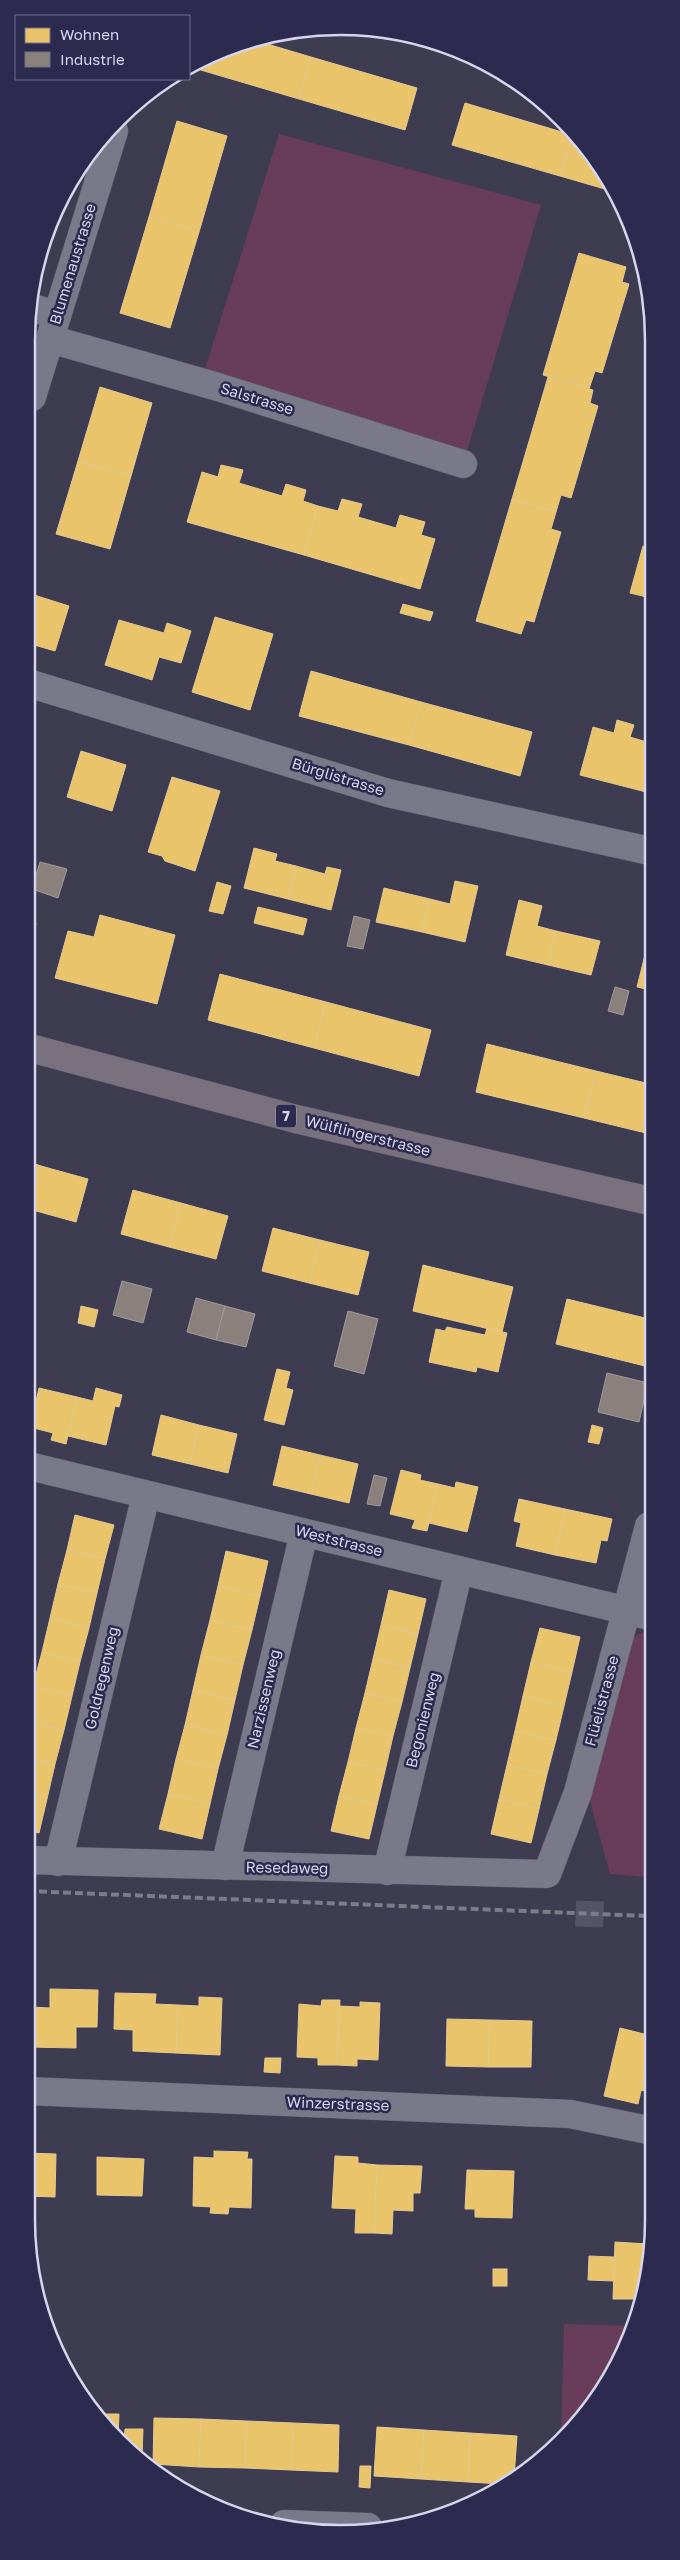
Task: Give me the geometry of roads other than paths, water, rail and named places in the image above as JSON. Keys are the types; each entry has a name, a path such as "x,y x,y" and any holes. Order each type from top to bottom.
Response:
{"main road":[{"name":"Wülflingerstrasse","path":"35,1049 296,1119 645,1200"}],"street":[{"name":"Blumenaustrasse","path":"35,380 46,320 111,139"},
{"name":"Salstrasse","path":"46,320 218,387 463,464"},
{"name":"Bürglistrasse","path":"35,685 388,793 645,851"},
{"name":"Weststrasse","path":"35,1467 638,1613"},
{"name":"Goldregenweg","path":"58,1862 146,1494"},
{"name":"Narzissenweg","path":"224,1866 304,1532"},
{"name":"Flüelistrasse","path":"548,1874 578,1792 638,1613 645,1558"},
{"name":"Begonienweg","path":"387,1870 459,1570"},
{"name":"Resedaweg","path":"35,1861 548,1874"},
{"name":"Winzerstrasse","path":"35,2091 570,2114 645,2129"}],"tunnel":[{"path":"589,1927 590,1901"}],"railway":[{"path":"35,1891 645,1916"}]}
